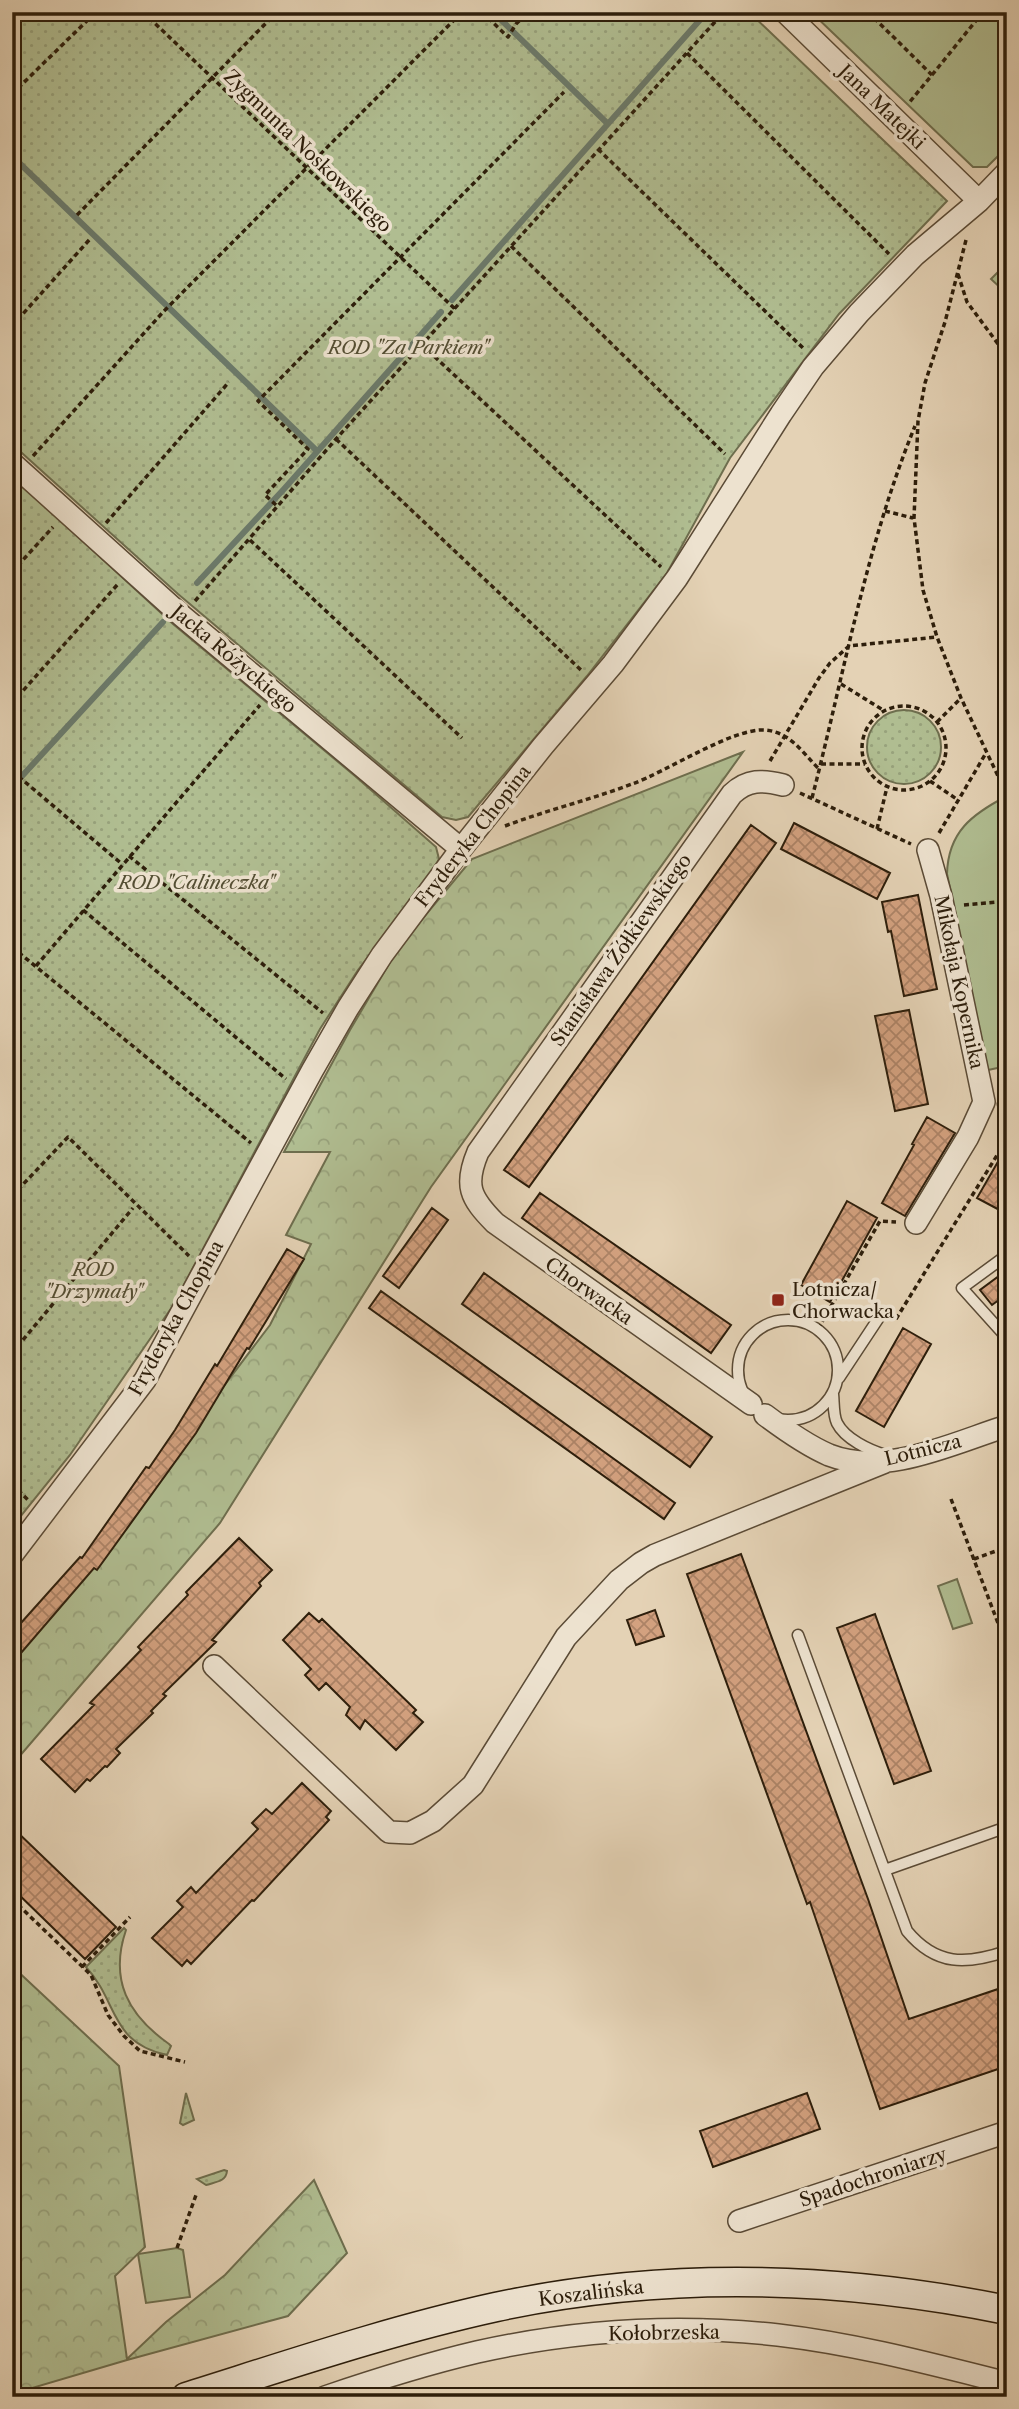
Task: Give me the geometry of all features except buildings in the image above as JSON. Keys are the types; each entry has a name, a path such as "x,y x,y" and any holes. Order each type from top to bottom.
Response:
{"street":[{"name":"Jana Matejki","path":"785,12 979,201"},
{"name":"Fryderyka Chopina","path":"12,1555 145,1380 239,1203 348,1008 382,955 467,841 612,664 677,578 780,414 813,367 859,313 915,255 979,201 1007,172"},
{"name":"Jacka Różyckiego","path":"21,461 182,616 467,841"},
{"path":"758,781 783,785"},
{"name":"Stanisława Żółkiewskiego","path":"478,1152 732,794 741,785 758,781"},
{"name":"Mikołaja Kopernika","path":"916,1223 968,1138 984,1102 944,908 928,850"},
{"name":"Chorwacka","path":"478,1152 472,1167 470,1187 482,1211 495,1223 758,1410"},
{"name":"Lotnicza","path":"758,1410 810,1446 850,1460 894,1461 1007,1426"},
{"path":"214,1666 389,1832 410,1833 433,1821 473,1785 566,1637 619,1580 655,1555 894,1461"},
{"name":"Spadochroniarzy","path":"739,2221 1007,2132"},
{"name":"Koszalińska","path":"186,2397 455,2316 556,2296 619,2288 732,2282 809,2283 903,2292 1007,2310"},
{"name":"Kołobrzeska","path":"325,2397 434,2363 517,2344 589,2334 671,2330 744,2332 812,2340 886,2353 1007,2383"}],"lane":[{"path":"1007,1255 962,1288 1007,1338"},
{"path":"838,1380 839,1366 834,1349 818,1329 797,1320 769,1323 750,1335 738,1359 739,1385 758,1410 780,1420 794,1420 814,1414 833,1394 838,1380 880,1316"},
{"path":"833,1394 837,1423 848,1435 894,1461"},
{"path":"798,1636 907,1931 925,1949 946,1959 968,1962 1007,1951"},
{"path":"884,1870 1007,1827"}],"path":[{"path":"12,94 96,12"},
{"name":"Zygmunta Noskowskiego","path":"144,12 454,309"},
{"path":"76,215 277,12"},
{"path":"21,461 164,311 462,12"},
{"path":"482,12 508,37 528,12"},
{"path":"191,605 250,540 275,505 724,12"},
{"path":"868,12 932,75"},
{"path":"895,119 984,12"},
{"path":"687,53 893,258"},
{"path":"275,505 265,495 308,449 258,401 564,92"},
{"path":"598,149 809,353"},
{"path":"12,184 21,174"},
{"path":"968,236 926,383 918,421 914,518 923,590 937,637 961,698 1007,796"},
{"path":"12,326 90,239"},
{"path":"510,246 725,454"},
{"path":"957,273 967,302 1007,356"},
{"path":"422,345 656,563"},
{"path":"103,527 229,382"},
{"path":"812,798 870,555 900,464 918,421"},
{"path":"336,439 587,676"},
{"path":"885,511 914,518"},
{"path":"12,572 60,520"},
{"path":"250,540 462,738"},
{"path":"12,703 123,578"},
{"path":"758,781 819,678 830,663 849,646 937,637"},
{"path":"840,683 883,710"},
{"path":"937,722 961,698"},
{"path":"36,966 264,700"},
{"path":"898,705 912,706 926,712 937,722 945,735 947,749 944,764 930,781 910,790 887,787 874,778 864,764 862,748 864,733 872,720 883,710 898,705"},
{"path":"467,841 544,811 632,784 718,743 761,730 785,734 820,767 864,764"},
{"path":"783,785 928,850 986,753"},
{"path":"14,773 122,864"},
{"path":"930,781 958,800"},
{"path":"877,829 887,787"},
{"path":"129,856 326,1015"},
{"path":"944,908 1007,901"},
{"path":"83,910 288,1081"},
{"path":"12,947 253,1144"},
{"path":"12,1196 68,1138 195,1262"},
{"path":"894,1321 1007,1139"},
{"path":"12,1353 133,1208"},
{"path":"818,1329 880,1221 916,1223"},
{"path":"12,1483 32,1503"},
{"path":"951,1499 1007,1647"},
{"path":"974,1559 1007,1547"},
{"path":"12,1899 91,1975 108,2015 124,2036 140,2051 185,2062"},
{"path":"82,1967 130,1917"},
{"path":"177,2248 197,2195"}],"green space":[{"name":"ROD \"Za Parkiem\"","path":"12,12 749,12 947,201 839,314 730,458 667,573 587,676 468,817 456,820 442,817 178,594 12,444"},
{"path":"811,12 1007,12 1007,147 987,167 973,167"},
{"path":"1007,263 1007,294 991,279"},
{"name":"ROD \"Calineczka\"","path":"12,476 173,624 436,847 439,859 432,873 358,970 320,1029 172,1307 70,1455 12,1527"},
{"path":"904,710 925,716 935,726 941,747 935,768 925,778 904,784 883,778 873,768 867,747 873,726 883,716"},
{"path":"743,752 431,1187 220,1523 12,1765 12,1646 139,1498 270,1325 311,1244 286,1235 330,1152 284,1152 350,1030 399,947 472,859"},
{"path":"1007,796 1007,1066 988,1070 947,874 948,859 964,826 983,810"},
{"path":"957,1579 972,1623 953,1629 938,1586"},
{"path":"124,1928 126,1930 120,1965 126,1995 143,2021 171,2046 167,2055 148,2049 125,2031 97,1981 86,1967"},
{"path":"12,1966 119,2066 145,2247 115,2276 127,2359 166,2322 225,2275 314,2180 347,2253 288,2316 12,2394 12,2275 19,2264 12,2269"},
{"path":"186,2093 194,2120 183,2125 180,2123"},
{"path":"227,2171 225,2177 216,2182 206,2185 197,2179"},
{"path":"177,2248 183,2250 190,2297 146,2303 138,2254"}],"waterway":[{"path":"493,12 608,124"},
{"path":"452,300 707,12"},
{"path":"12,156 317,451"},
{"path":"197,583 441,312"},
{"path":"12,787 163,622"}],"place":[{"name":"Lotnicza/ Chorwacka","path":"778,1300"}],"park label":[{"name":"ROD \"Drzymały\"","path":"93,1280"}]}
